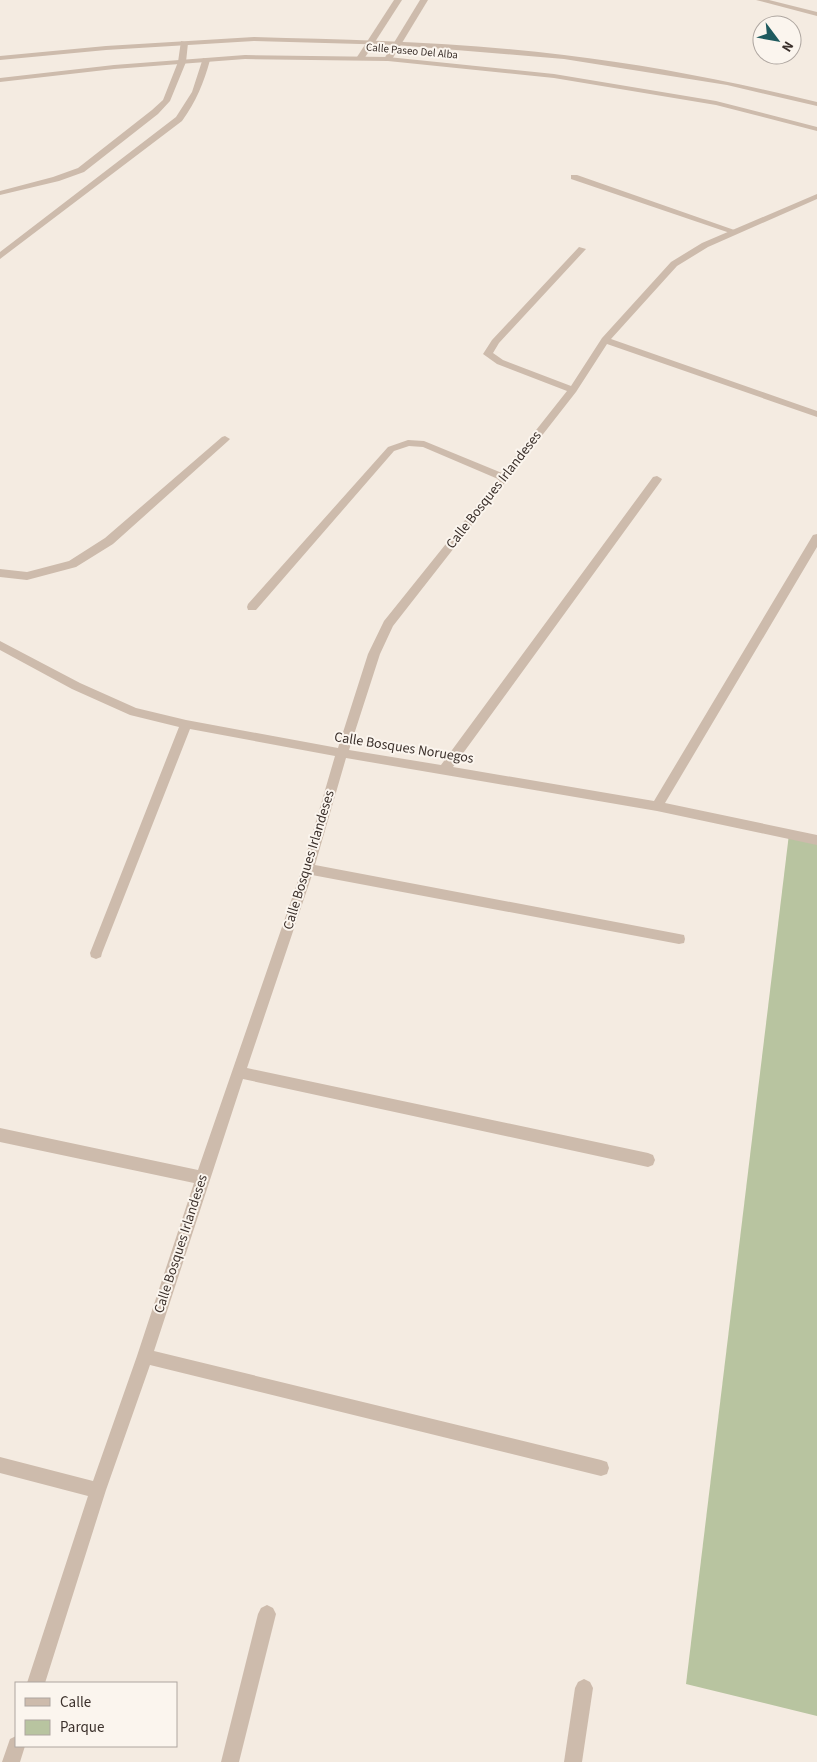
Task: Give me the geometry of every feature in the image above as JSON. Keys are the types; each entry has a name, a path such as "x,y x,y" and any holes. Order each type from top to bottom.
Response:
{"street":[{"path":"361,57 398,0"},
{"path":"388,59 396,43 424,0"},
{"path":"760,0 776,2 817,14"},
{"name":"Calle Paseo Del Alba","path":"0,58 106,48 254,40 396,43 564,57 727,83 817,104"},
{"path":"0,193 56,179 81,170 155,112 166,101 182,62 184,43"},
{"name":"Calle Paseo Del Alba","path":"0,80 245,57 361,57 554,76 706,101 817,129"},
{"path":"0,256 178,119 188,108 198,89 206,60"},
{"path":"574,177 736,232"},
{"name":"Calle Bosques Irlandeses","path":"36,1682 98,1490 145,1356 308,869 342,753 374,654 388,624 573,390 604,340 674,264 705,245 817,196"},
{"path":"573,390 500,362 488,354 495,342 582,249"},
{"path":"604,340 817,414"},
{"path":"0,573 27,576 72,564 109,541 225,439"},
{"path":"252,607 391,449 408,443 424,444 503,477"},
{"path":"444,770 658,479"},
{"path":"657,806 817,538"},
{"name":"Calle Bosques Noruegos","path":"1,649 134,712 186,724 342,753 657,806 817,840"},
{"path":"96,953 186,724"},
{"path":"308,869 679,939"},
{"path":"239,1072 648,1160"},
{"path":"0,1135 203,1178"},
{"path":"145,1356 601,1468"},
{"path":"0,1465 98,1490"},
{"path":"230,1762 267,1614"},
{"path":"573,1762 584,1688"},
{"path":"11,1762 15,1747"}],"green space":[{"path":"789,834 817,840 817,1716 686,1684"}]}
